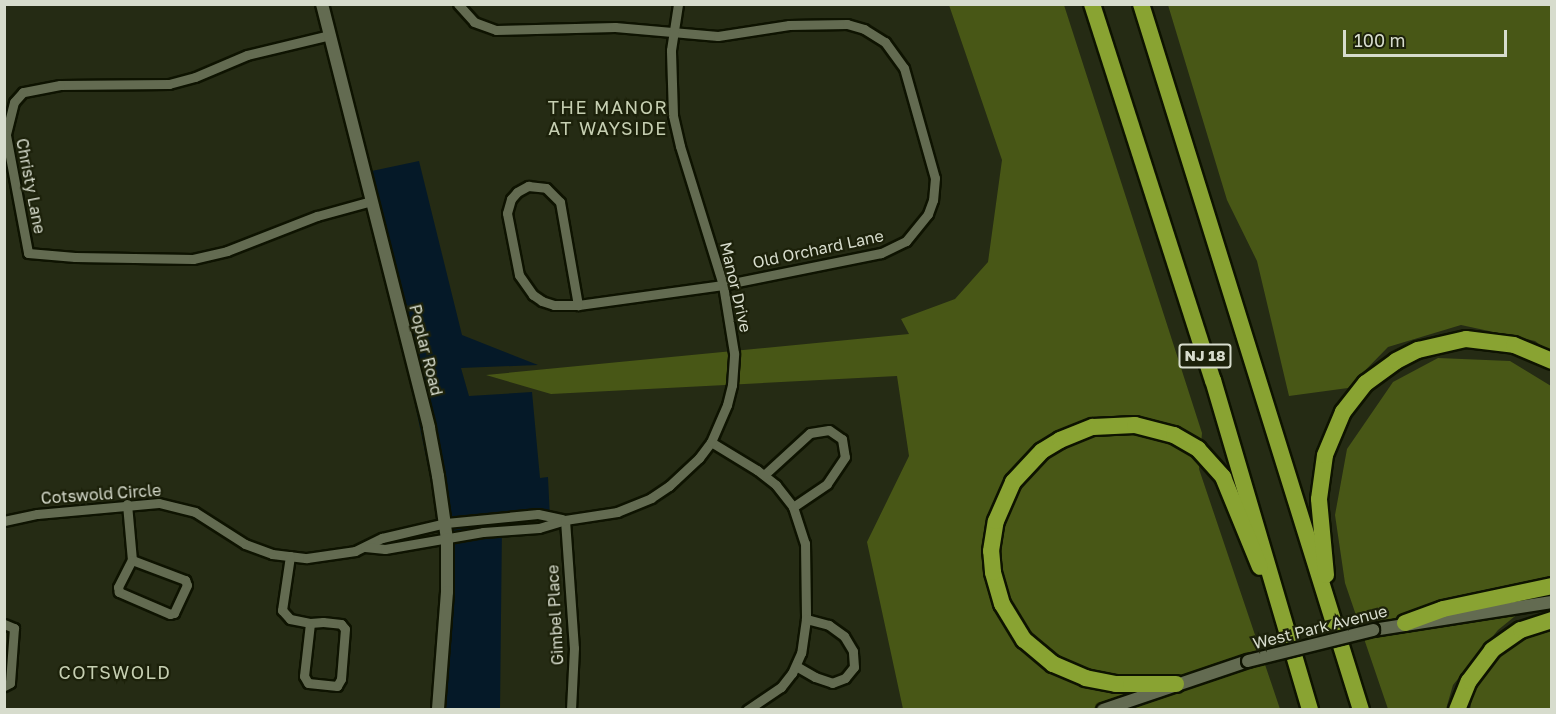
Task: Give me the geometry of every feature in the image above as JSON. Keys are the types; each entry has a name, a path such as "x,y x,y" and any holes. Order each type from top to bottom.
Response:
{"highway":[{"name":"NJ 18","path":"1092,4 1213,380 1256,519 1278,607 1311,710"},
{"name":"NJ 18","path":"1141,4 1305,538 1329,600 1361,710"},
{"path":"1329,600 1320,523 1320,478 1332,433 1356,394 1375,375 1396,361 1442,342 1491,340 1514,345 1551,361"},
{"path":"1176,684 1116,684 1067,672 1038,653 1011,623 995,584 991,551 993,532 1008,490 1026,465 1042,451 1077,432 1115,425 1155,428 1189,443 1209,459 1222,477 1278,607"},
{"path":"1405,623 1460,604 1551,586"},
{"path":"1457,710 1468,681 1491,650 1521,630 1551,620"}],"street":[{"name":"Poplar Road","path":"322,4 429,428 446,523 446,624 438,710"},
{"name":"Old Orchard Lane","path":"458,4 474,22 496,30 615,27 718,36 789,25 836,23 864,29 885,42 899,58 934,165 935,190 928,214 917,230 897,247 881,253 723,285 578,305 554,305 533,295 519,275 507,213 511,199 521,189 537,186 546,188 560,202 578,305"},
{"name":"Manor Drive","path":"447,539 483,532 539,528 565,520 617,512 651,498 685,472 711,442 727,405 734,370 733,334 723,285 680,146 673,115 670,67 678,4"},
{"name":"Christy Lane","path":"330,34 247,55 195,77 169,84 60,85 23,92 14,102 6,135 28,253 75,257 193,259 227,251 317,216 372,201"},
{"path":"764,475 810,433 829,430 842,439 845,457 832,477 822,489 793,507"},
{"path":"711,442 764,475 793,507 805,543 805,638 796,666 774,694 747,710"},
{"name":"Cotswold Circle","path":"4,520 127,504 159,503 184,508 207,518 245,544 272,554 318,558 366,547 382,538 446,523"},
{"path":"127,504 132,560 121,580 119,592 170,614 174,613 187,585 185,580 132,560"},
{"name":"Manor Drive","path":"446,523 538,514 565,520"},
{"name":"Gimbel Place","path":"565,520 574,648 571,710"},
{"name":"Cotswold Circle","path":"366,547 385,549 447,539"},
{"path":"290,556 282,610 290,619 344,626 341,680 337,686 313,684 305,680 310,623"},
{"name":"West Park Avenue","path":"1103,710 1248,661 1373,630 1405,623 1551,602"},
{"path":"796,666 815,677 832,683 845,678 854,667 853,651 844,636 829,626 806,619"},
{"path":"4,624 14,628 10,683 4,686"}],"green space":[{"path":"949,5 1064,5 1202,433 1199,469 1280,709 903,709 867,542 909,456 897,376 551,394 486,375 909,334 901,319 955,299 988,262 1002,160"},
{"path":"1168,5 1551,5 1551,353 1535,341 1461,325 1388,347 1348,388 1289,396 1257,261 1227,200"},
{"path":"1438,358 1510,361 1551,386 1551,587 1498,630 1453,685 1446,709 1388,709 1345,583 1335,515 1347,449 1393,382"},
{"path":"1551,620 1551,709 1470,710 1474,686 1519,635"}],"water":[{"path":"419,161 462,335 538,365 461,368 469,396 532,392 540,478 548,477 550,519 502,525 500,709 432,709 443,539 367,172"}],"district":[{"name":"THE MANOR AT WAYSIDE","path":"608,118"},
{"name":"COTSWOLD","path":"115,672"}]}
